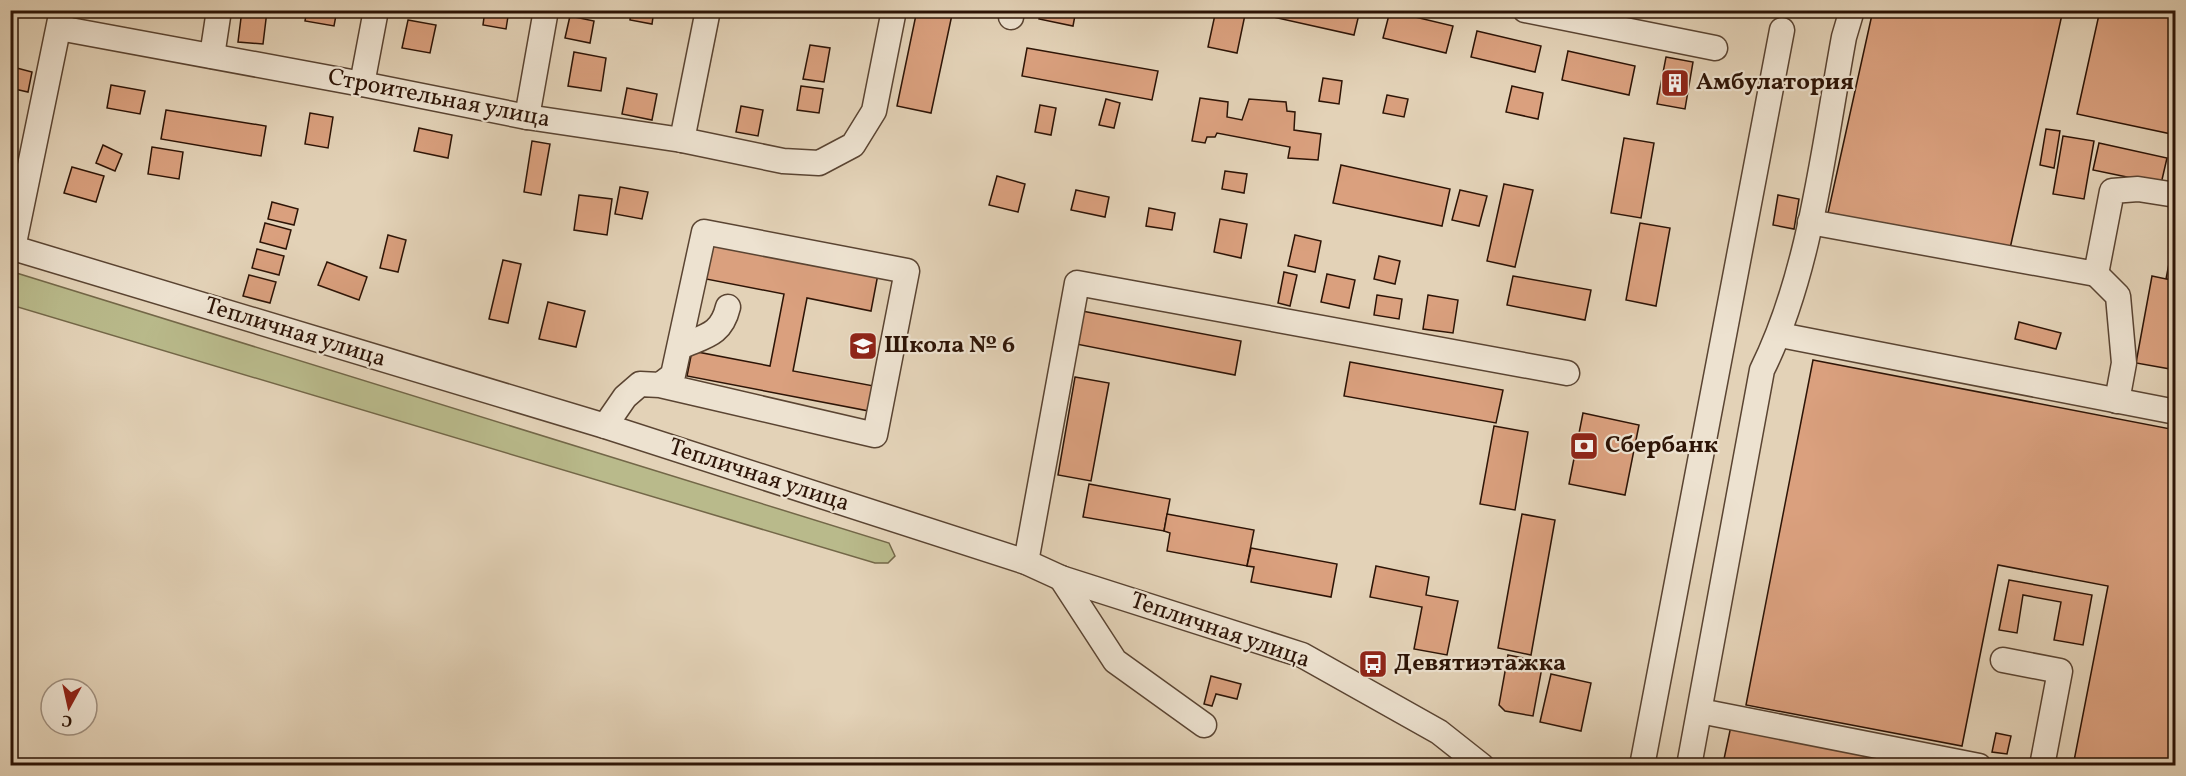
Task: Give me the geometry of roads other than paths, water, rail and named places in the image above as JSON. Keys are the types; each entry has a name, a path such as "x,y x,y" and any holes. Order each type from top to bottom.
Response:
{"street":[{"path":"212,56 219,10"},
{"path":"362,84 376,10"},
{"path":"527,117 546,10"},
{"path":"682,140 708,10"},
{"name":"Строительная улица","path":"60,19 212,56 527,117 682,140 783,161 819,164 853,145 874,111 894,10"},
{"path":"1525,10 1597,18 1715,48"},
{"path":"1689,765 1762,370 1780,335 1810,222 1844,37 1852,10"},
{"path":"12,247 60,19"},
{"path":"1642,765 1782,30"},
{"path":"2096,274 2112,191 2138,189 2175,195"},
{"path":"1810,222 2096,274 2118,297 2124,363 2117,401"},
{"path":"605,426 625,397 640,384 660,385 875,435 907,270 705,232 674,375 660,385"},
{"name":"Тепличная улица","path":"12,247 605,426 1026,562 1061,578 1302,655 1439,732 1482,765"},
{"path":"1026,562 1077,283 1567,373"},
{"path":"680,347 713,333 724,323 728,307"},
{"path":"1780,335 2175,412"},
{"path":"1061,578 1115,661 1204,725"},
{"path":"2003,660 2060,671 2042,765"},
{"path":"1700,711 1979,765"}],"place":[{"name":"Амбулатория","path":"1675,83"},
{"name":"Школа № 6","path":"863,346"},
{"name":"Сбербанк","path":"1584,446"},
{"name":"Девятиэтажка","path":"1373,664"}]}
